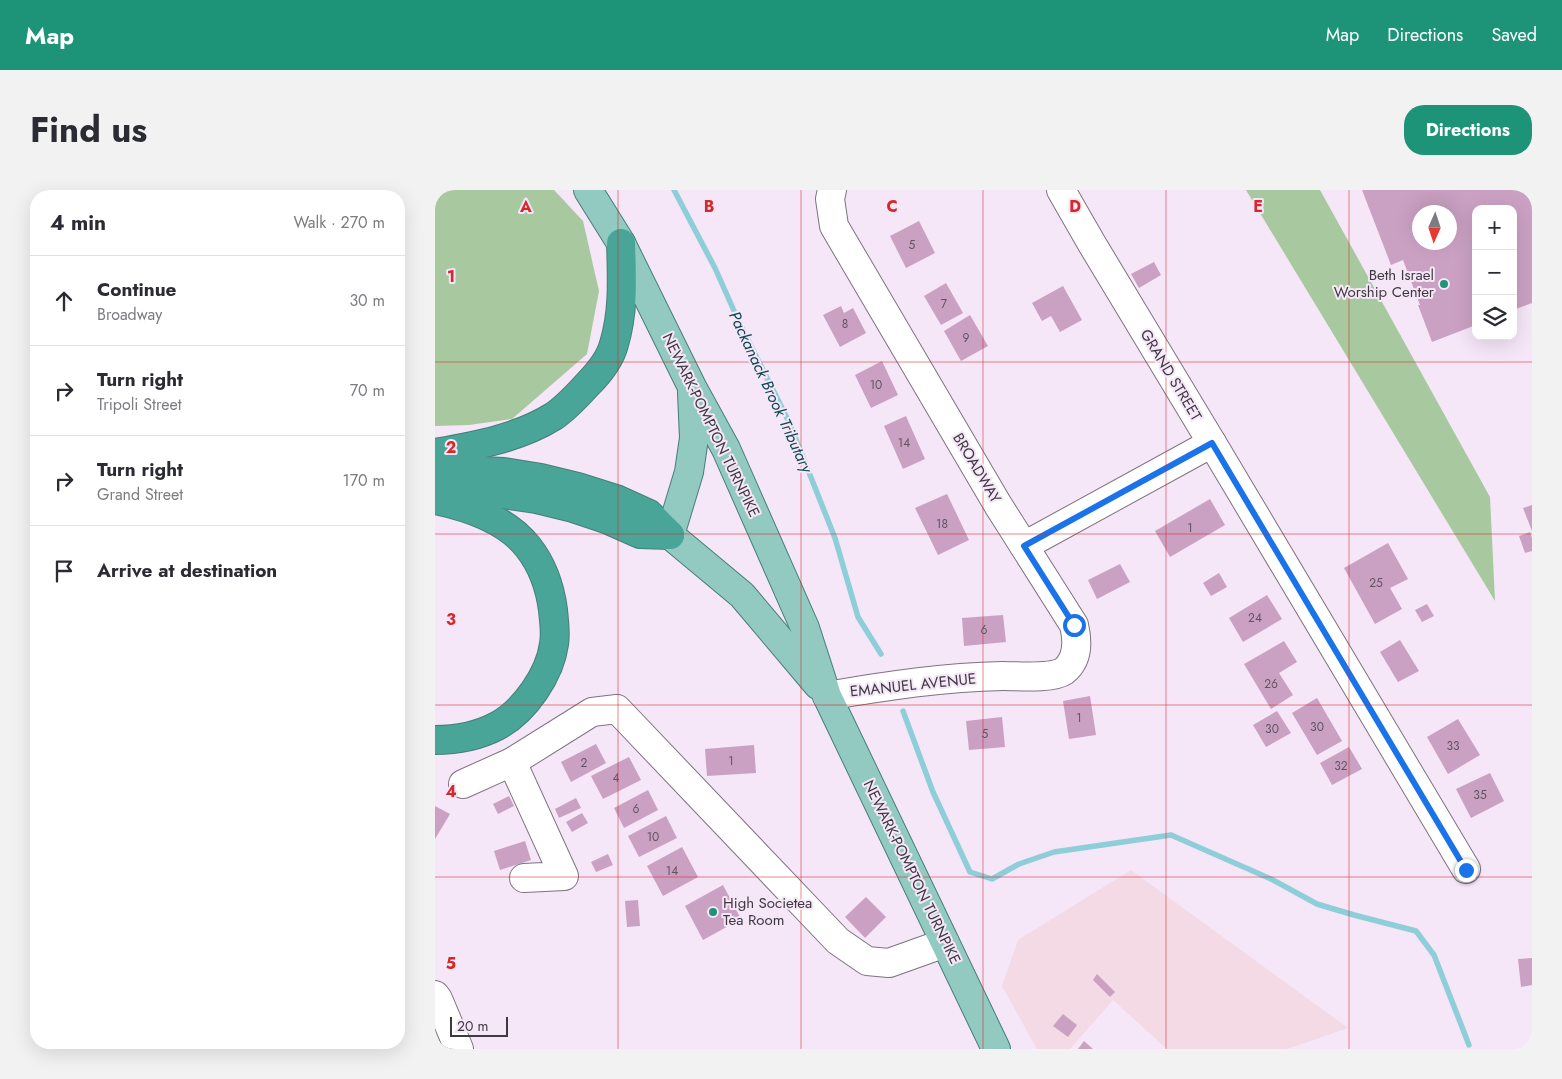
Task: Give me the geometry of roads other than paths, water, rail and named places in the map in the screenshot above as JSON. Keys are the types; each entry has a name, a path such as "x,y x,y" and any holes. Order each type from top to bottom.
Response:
{"highway":[{"path":"435,453 496,440 539,424 555,415 570,403 597,376 614,346 621,312 621,242"},
{"path":"435,470 504,472 579,487 616,499 649,514 670,535"},
{"path":"435,491 502,494 536,499 573,508 606,519 640,534 670,535"},
{"path":"435,500 473,510 498,523 528,547 546,576 551,592 555,624 554,643 550,661 541,680 529,698 516,711 499,725 482,733 449,740 435,740"}],"main road":[{"name":"NEWARK-POMPTON TURNPIKE","path":"587,190 621,242 692,387 726,449 801,619 827,696 996,1049"},
{"path":"670,535 689,472 694,438 692,387"},
{"name":"NEWARK-POMPTON TURNPIKE","path":"670,535 742,595 827,696"}],"street":[{"name":"GRAND STREET","path":"1061,190 1466,870"},
{"name":"BROADWAY","path":"832,198 834,226 998,505 1074,625 1077,638 1076,652 1071,664 1062,672 1052,675 999,676"},
{"path":"1024,546 1212,443"},
{"name":"EMANUEL AVENUE","path":"827,696 894,684 999,676"},
{"path":"463,784 512,762 592,712 617,709 838,941 867,961 889,962 945,943"},
{"path":"512,762 564,876 524,878"},
{"path":"435,995 459,1049"}],"waterway":[{"name":"Packanack Brook Tributary","path":"674,190 715,268 739,322 789,422 835,538 858,617 881,654"},
{"name":"Packanack Brook Tributary","path":"903,711 933,792 970,872 992,879 1019,864 1054,852 1171,835 1271,879 1317,904 1416,931 1434,955 1469,1045"}],"place":[{"name":"Beth Israel Worship Center","path":"1444,284"},
{"name":"High Societea Tea Room","path":"713,912"}]}
